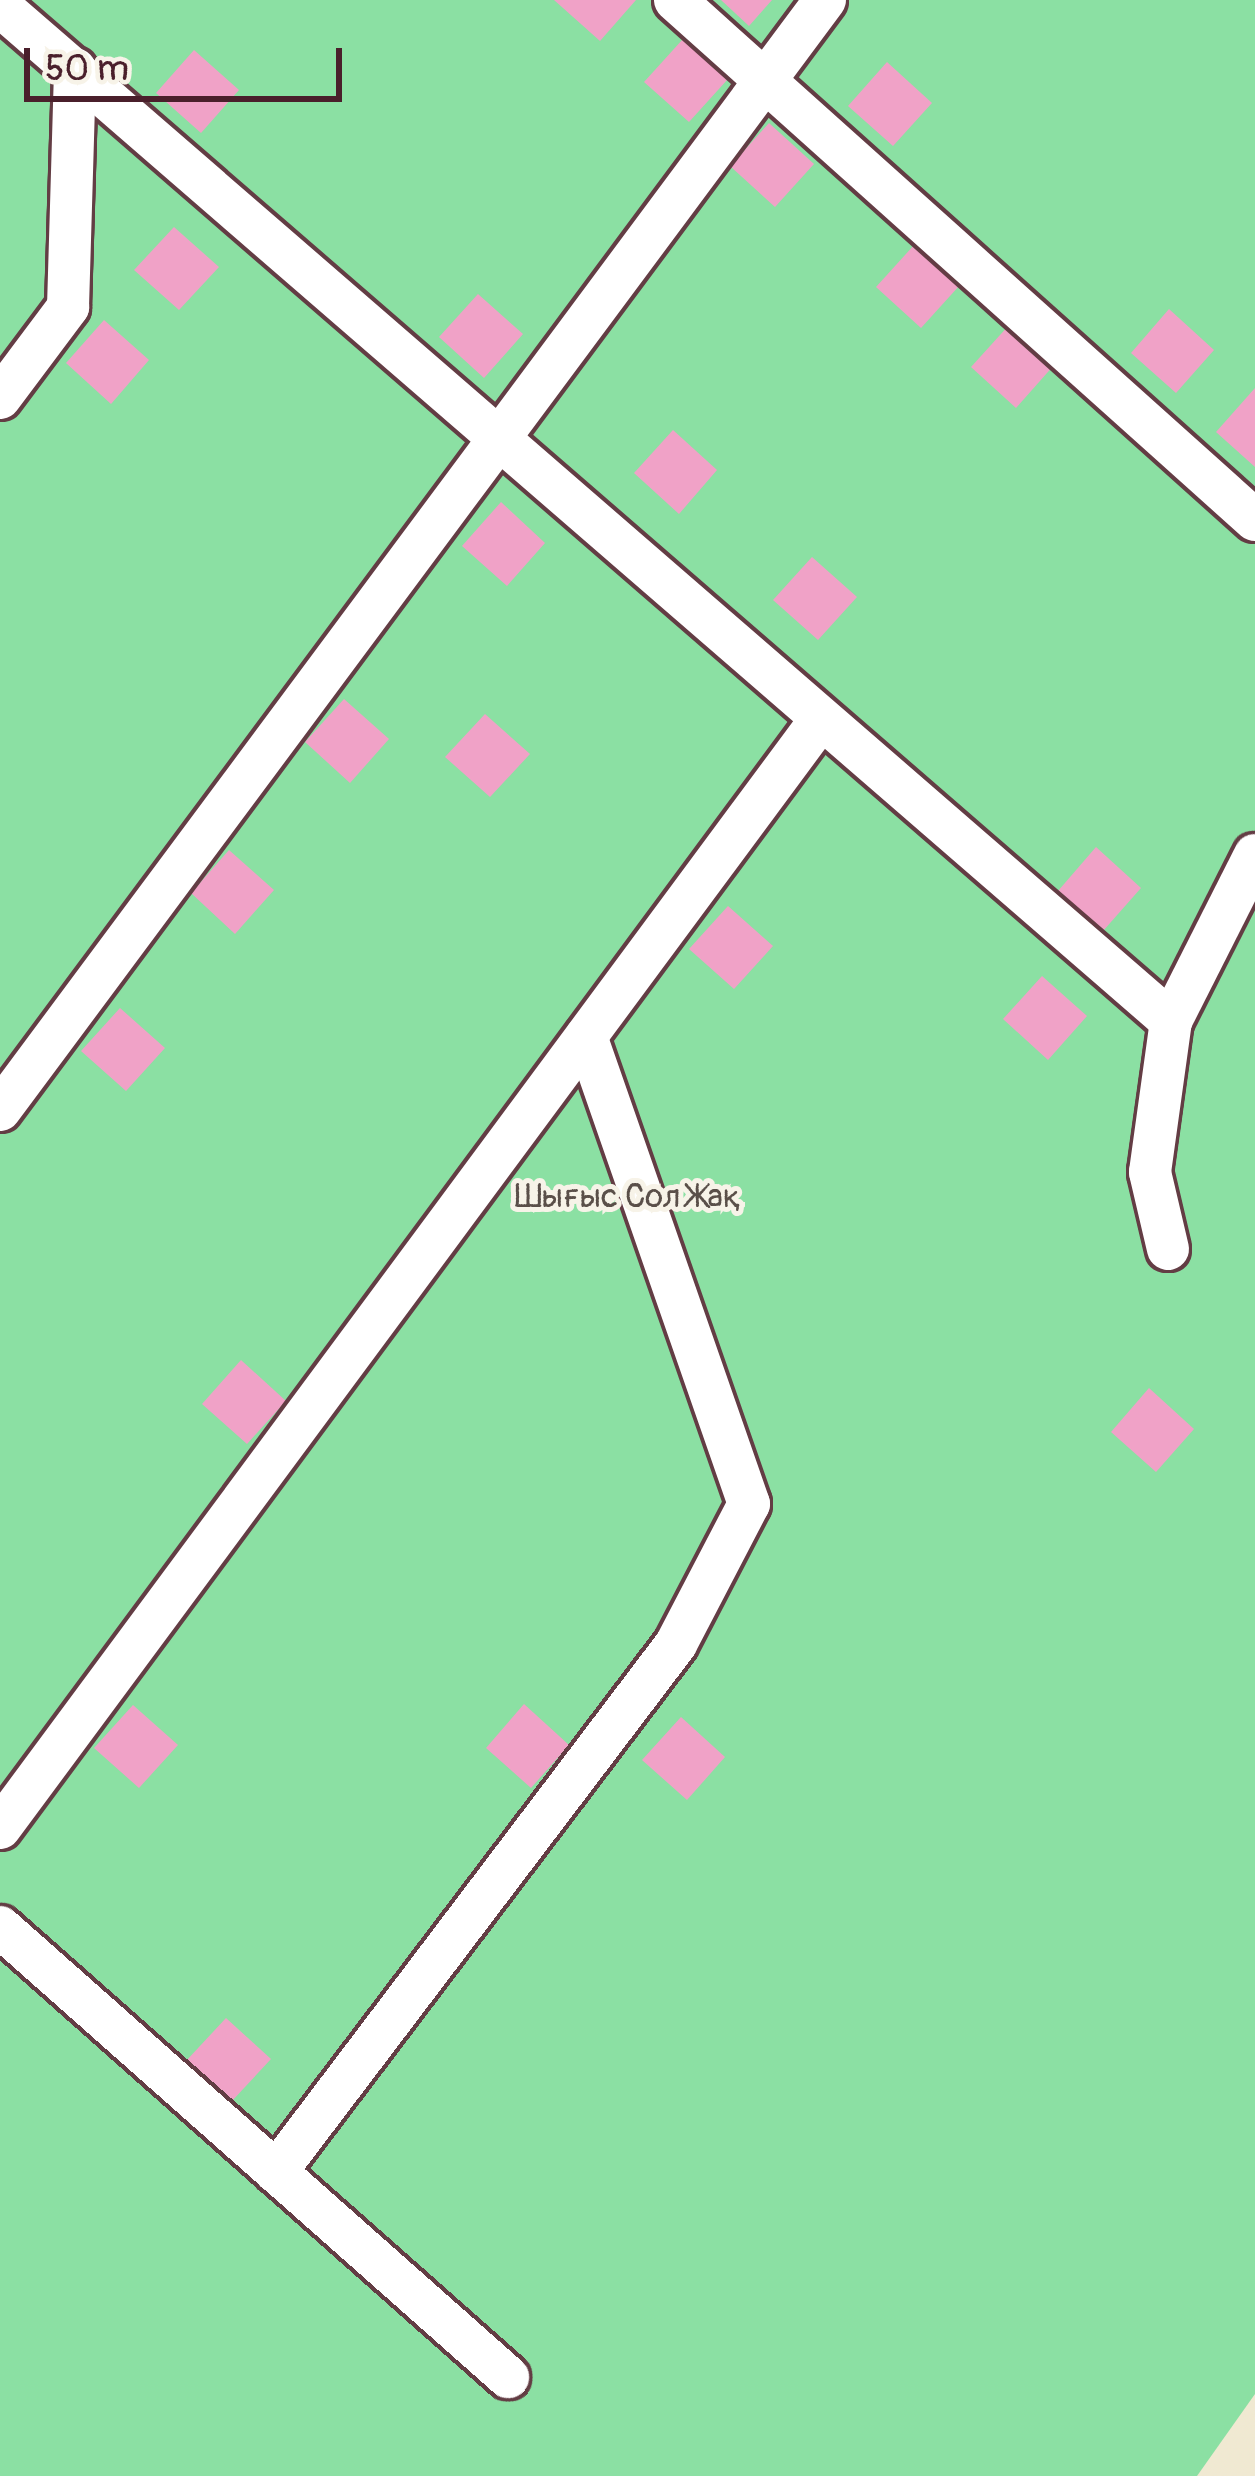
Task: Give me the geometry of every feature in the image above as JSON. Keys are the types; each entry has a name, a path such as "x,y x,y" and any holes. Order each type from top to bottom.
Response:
{"street":[{"path":"675,0 1255,520"},
{"path":"0,1110 824,0"},
{"path":"0,6 1171,1021"},
{"path":"0,398 68,307 75,69"},
{"path":"0,1828 821,718"},
{"path":"1168,1249 1150,1172 1171,1021 1255,855"},
{"path":"276,2172 676,1644 749,1504 586,1037"},
{"path":"0,1927 508,2377"}],"green space":[{"name":"Шығыс Сол Жақ","path":"0,0 1255,0 1255,2394 1197,2476 0,2476"}],"building":[{"path":"554,0 636,0 600,41"},
{"path":"721,0 772,0 749,26"},
{"path":"683,39 728,79 689,122 644,82"},
{"path":"194,50 239,90 201,133 156,93"},
{"path":"887,62 932,103 893,146 848,106"},
{"path":"769,123 814,164 775,207 730,166"},
{"path":"174,227 219,267 179,310 134,270"},
{"path":"915,244 960,285 921,328 876,287"},
{"path":"478,294 523,334 484,378 439,337"},
{"path":"1169,309 1214,350 1176,393 1131,353"},
{"path":"104,320 149,360 111,404 66,363"},
{"path":"1010,324 1055,364 1016,408 971,367"},
{"path":"1255,388 1255,467 1216,432"},
{"path":"673,430 717,470 679,514 634,473"},
{"path":"501,502 545,543 507,586 462,546"},
{"path":"812,557 857,597 818,640 773,600"},
{"path":"344,699 389,739 350,783 305,742"},
{"path":"485,714 530,754 490,797 445,757"},
{"path":"1096,847 1141,888 1103,931 1058,891"},
{"path":"229,850 274,890 235,934 191,893"},
{"path":"728,906 773,946 734,989 689,949"},
{"path":"1042,976 1087,1016 1048,1060 1003,1019"},
{"path":"120,1008 165,1048 126,1091 81,1051"},
{"path":"241,1360 286,1401 247,1444 202,1404"},
{"path":"1149,1388 1194,1429 1156,1472 1111,1432"},
{"path":"524,1704 569,1745 531,1788 486,1748"},
{"path":"133,1705 178,1745 139,1788 94,1748"},
{"path":"681,1717 725,1757 687,1800 642,1760"},
{"path":"226,2018 271,2059 231,2102 186,2061"}]}
